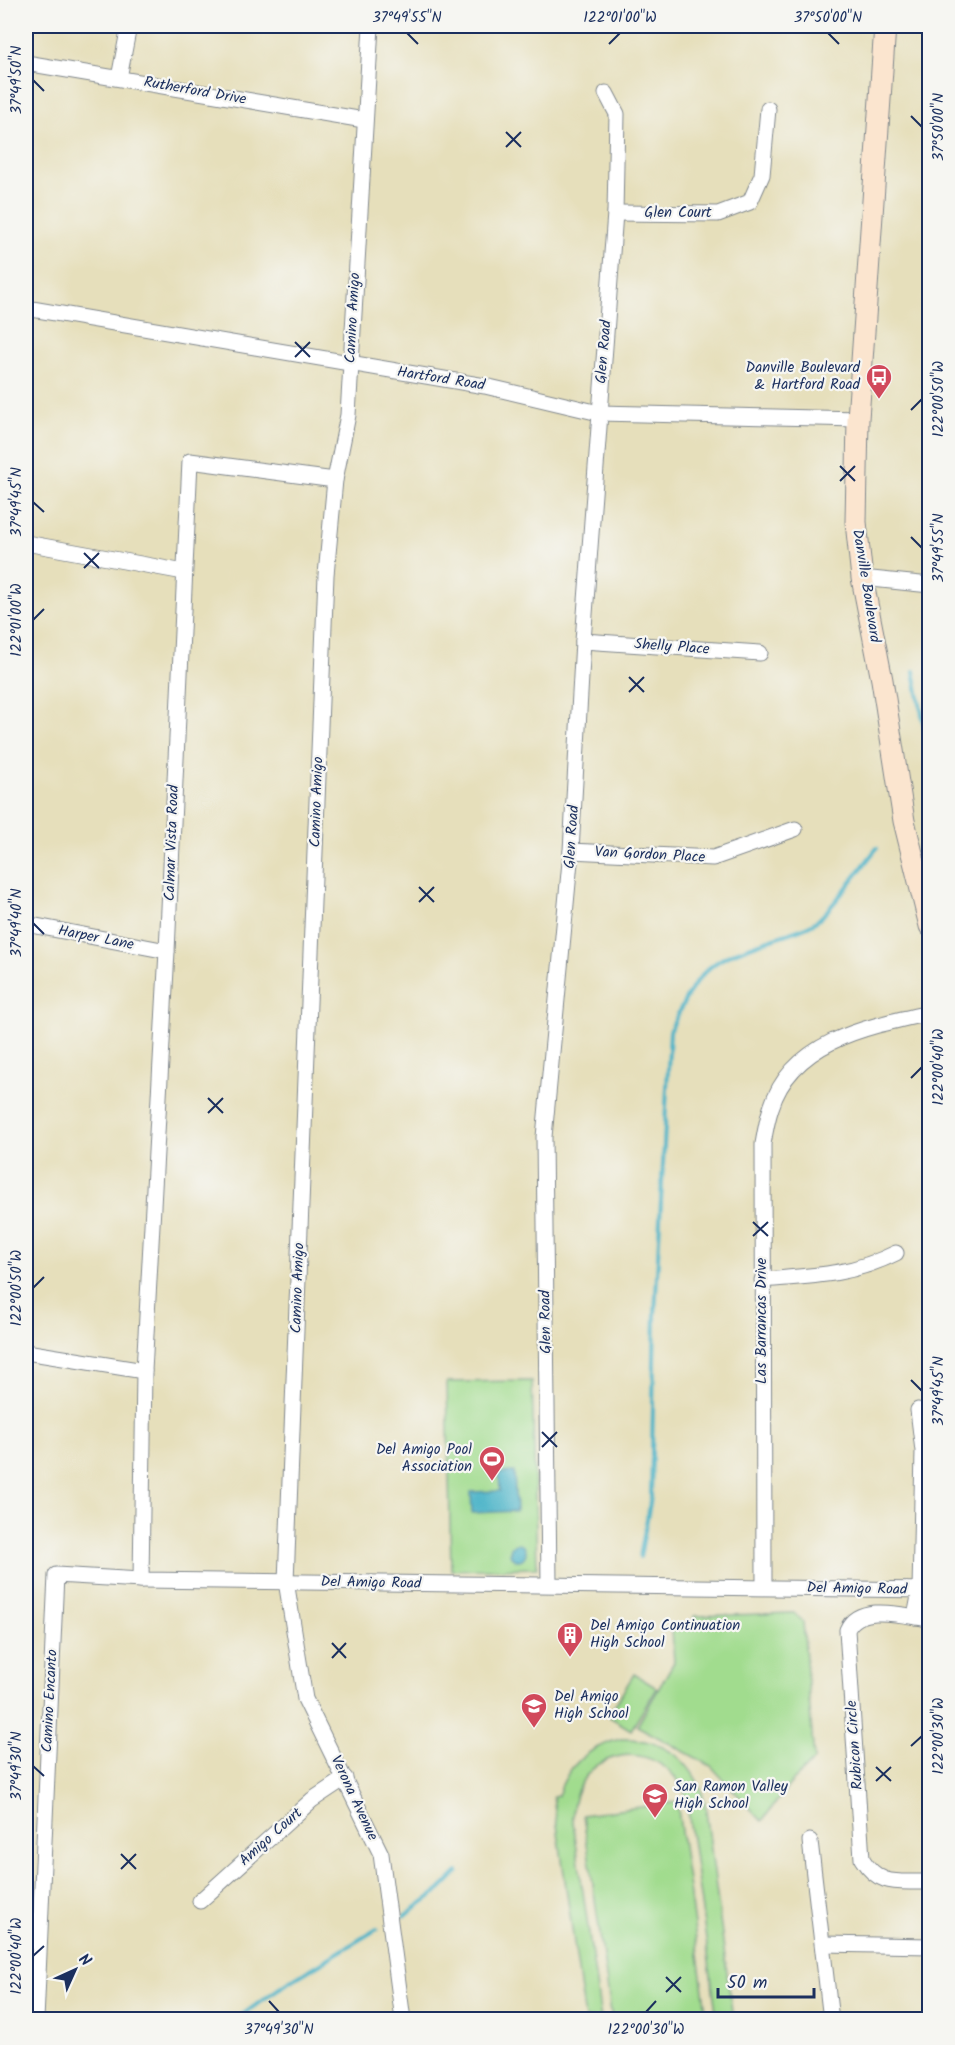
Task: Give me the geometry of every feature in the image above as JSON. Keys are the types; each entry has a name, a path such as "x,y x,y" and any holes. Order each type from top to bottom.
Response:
{"main road":[{"name":"Danville Boulevard","path":"885,26 858,419 856,522 862,578 882,680 904,821 930,926"}],"street":[{"path":"119,78 129,26"},
{"name":"Camino Amigo","path":"286,1581 326,586 335,480 348,415 371,26"},
{"name":"Rutherford Drive","path":"26,63 364,120"},
{"name":"Glen Road","path":"549,1584 544,1137 572,851 583,641 615,213 617,114 606,93"},
{"name":"Glen Court","path":"615,213 718,214 750,202 762,175 768,109"},
{"name":"Hartford Road","path":"26,308 485,386 599,413 858,419"},
{"name":"Calmar Vista Road","path":"144,1371 190,461 335,480"},
{"path":"26,543 184,572"},
{"path":"862,578 930,585"},
{"name":"Shelly Place","path":"583,641 760,653"},
{"name":"Van Gordon Place","path":"572,851 712,858 795,829"},
{"name":"Harper Lane","path":"26,924 167,951"},
{"name":"Las Barrancas Drive","path":"764,1587 763,1144 771,1106 785,1081 814,1050 866,1027 930,1013"},
{"path":"762,1280 839,1273 868,1267 896,1253"},
{"path":"26,1352 144,1371 141,1580"},
{"name":"Rubicon Circle","path":"918,1410 923,1451 925,1590 922,1618 882,1613 862,1615 851,1621 847,1630 862,1859 870,1872 883,1881 930,1882"},
{"name":"Camino Encanto","path":"36,2019 32,1949 56,1575 141,1580"},
{"name":"Del Amigo Road","path":"141,1580 925,1590"},
{"name":"Verona Avenue","path":"286,1581 305,1699 381,1854 403,2019"},
{"name":"Amigo Court","path":"200,1901 312,1800 345,1778"},
{"path":"810,1841 831,2019"},
{"path":"823,1944 930,1946"}],"green space":[{"name":"Del Amigo Pool Association","path":"532,1381 537,1568 451,1570 447,1382"},
{"path":"794,1613 803,1622 814,1760 790,1784 762,1821 711,1766 637,1726 674,1662 672,1629 694,1622 694,1616"},
{"path":"634,1674 657,1688 631,1730 608,1716"},
{"path":"620,1739 650,1742 675,1754 694,1775 700,1788 705,1803 733,2019 717,2019 686,1796 673,1775 656,1762 637,1756 618,1757 599,1764 585,1777 575,1797 573,1821 601,2019 585,2019 553,1797 558,1796 573,1766 589,1752"},
{"path":"677,1802 706,2012 653,2019 612,2019 583,1815"}],"water":[{"path":"514,1472 516,1511 472,1513 471,1492 500,1491 499,1473"},
{"path":"518,1544 526,1552 518,1560 510,1552"}],"waterway":[{"path":"914,671 930,758"},
{"path":"640,1557 651,1497 655,1314 670,1031 690,992 709,968 735,953 814,923 841,895 877,848"},
{"path":"404,1916 440,1890 458,1872"},
{"path":"235,2020 278,1989 377,1929"}],"place":[{"name":"Danville Boulevard & Hartford Road","path":"879,400"},
{"name":"Del Amigo Pool Association","path":"492,1482"},
{"name":"Del Amigo Continuation High School","path":"570,1658"},
{"name":"Del Amigo High School","path":"534,1729"},
{"name":"San Ramon Valley High School","path":"655,1819"}]}
